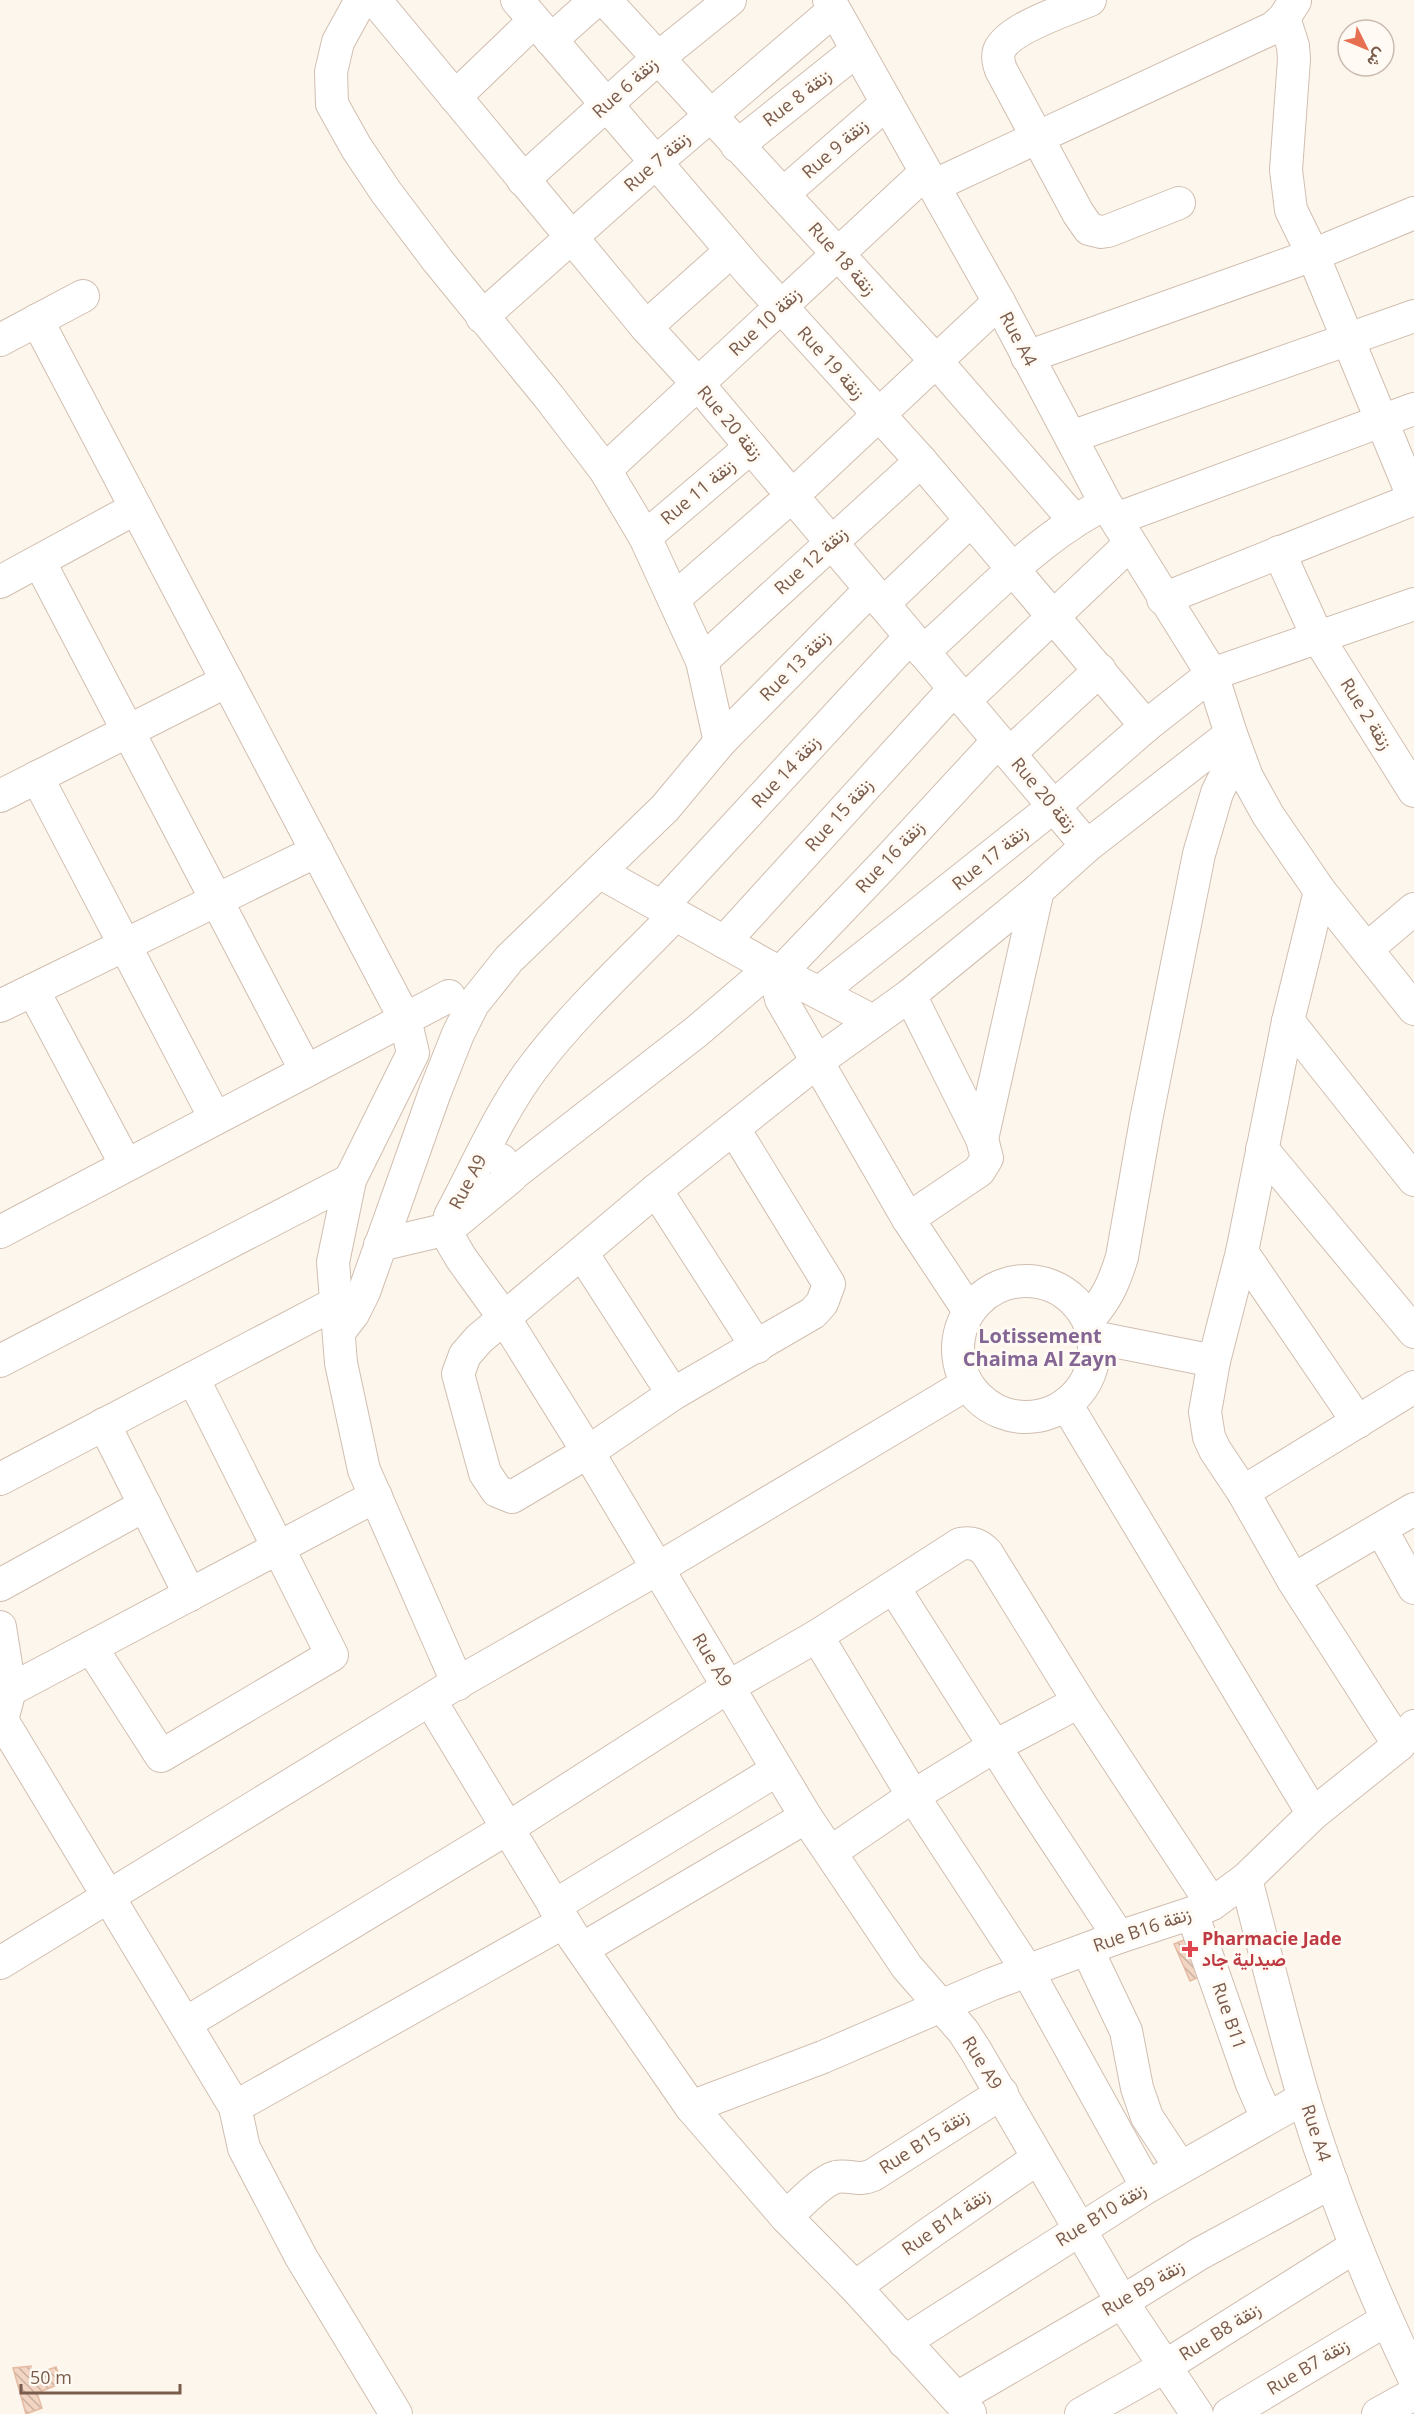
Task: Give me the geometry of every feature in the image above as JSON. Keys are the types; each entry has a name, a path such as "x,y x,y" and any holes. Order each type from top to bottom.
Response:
{"street":[{"path":"361,0 338,42 331,72 332,104 356,147 386,192 482,317 549,397 605,470 645,537 702,661 720,742"},
{"name":"Rue 20 زنقة","path":"375,0 646,327 698,384 1087,846"},
{"path":"456,97 534,20 596,0"},
{"name":"Rue 18 زنقة","path":"605,0 936,361 1075,521"},
{"name":"Rue 6 زنقة","path":"523,180 658,58 730,0"},
{"path":"1090,0 1021,30 1004,44 999,52 998,62 1001,70 1089,230 1108,231 1179,203"},
{"name":"Rue 7 زنقة","path":"482,317 711,117 832,5"},
{"name":"Rue A4","path":"832,5 999,302 1117,522 1163,599 1212,674 1247,777 1268,815 1320,891 1368,948 1414,1009"},
{"path":"1163,599 1414,500 1313,255 1291,210 1286,170 1294,59 1290,9"},
{"name":"Rue 10 زنقة","path":"605,470 782,308 837,253 929,180 1038,136 1257,36 1273,28 1290,9"},
{"name":"Rue 19 زنقة","path":"534,20 731,251 921,462 1146,726"},
{"name":"Rue 8 زنقة","path":"737,146 857,50"},
{"name":"Rue 9 زنقة","path":"783,194 887,103"},
{"path":"1027,357 1313,255 1414,213"},
{"path":"646,327 731,251"},
{"path":"0,340 83,296"},
{"path":"675,598 792,496 999,302"},
{"path":"1071,437 1414,316"},
{"path":"37,320 405,1019 413,1053 350,1180 333,1262 341,1363 364,1470 458,1684"},
{"path":"1117,522 1414,409"},
{"name":"Rue 11 زنقة","path":"645,537 751,447"},
{"name":"Rue 12 زنقة","path":"702,661 921,462"},
{"path":"0,582 136,508"},
{"name":"Rue 13 زنقة","path":"338,1318 353,1314 364,1292 435,1092 473,1004 509,958 665,808 720,742 877,597 971,520"},
{"name":"Rue 14 زنقة","path":"668,911 917,645 1075,521 1117,522"},
{"name":"Rue 15 زنقة","path":"724,942 959,695 1052,616 1117,522"},
{"name":"Rue 2 زنقة","path":"1279,552 1317,636 1414,792"},
{"path":"39,561 306,1071"},
{"name":"Rue 17 زنقة","path":"820,992 1053,807 1146,726 1212,674 1317,636 1412,608"},
{"name":"Rue 16 زنقة","path":"448,1229 512,1175 775,970 1004,747 1100,670"},
{"path":"0,796 227,681"},
{"path":"734,1130 829,1284 822,1303 813,1313 673,1394 588,1452 512,1497 497,1491 485,1473 458,1374 460,1364 471,1348 656,1190 818,1061 910,995 1038,890 1087,846 1234,743"},
{"path":"1090,1328 1116,1278 1122,1257 1146,1119 1199,854 1234,743"},
{"path":"37,777 216,1118"},
{"path":"0,1006 317,851"},
{"path":"599,872 775,970 873,1021"},
{"path":"982,1139 1038,890"},
{"path":"1320,891 1288,1021 1242,1252 1214,1361 1205,1412 1209,1437 1293,1580 1406,1736"},
{"path":"1368,948 1414,909"},
{"name":"Rue A9","path":"668,911 535,1065 516,1092 450,1216 448,1229 451,1241 505,1319 588,1452 806,1817 907,1967 963,2031 1002,2093 1122,2302 1197,2414"},
{"path":"775,970 781,999 908,1219 969,1311"},
{"path":"33,990 126,1166"},
{"path":"908,1219 980,1171 987,1158 982,1139 910,995"},
{"path":"0,1232 449,996"},
{"path":"1288,1021 1414,1180"},
{"path":"489,1144 512,1175"},
{"path":"1262,1149 1414,1332"},
{"path":"0,1361 350,1180"},
{"path":"656,1190 757,1347"},
{"path":"380,1245 448,1229"},
{"path":"1242,1252 1358,1422"},
{"path":"582,1253 673,1394"},
{"path":"1021,1281 1041,1283 1060,1290 1076,1303 1090,1328 1094,1356 1089,1374 1080,1391 1066,1404 1046,1415 1023,1418 1001,1413 981,1401 967,1384 960,1366 957,1347 961,1328 969,1311 983,1296 1001,1286 1021,1281"},
{"path":"0,1479 193,1378 338,1318"},
{"path":"1090,1328 1214,1361"},
{"path":"91,1647 160,1756 332,1654 193,1378"},
{"path":"0,1963 430,1700 657,1569 967,1384"},
{"path":"1243,1492 1414,1387"},
{"path":"1066,1404 1313,1814"},
{"path":"104,1424 190,1595"},
{"path":"10,1690 376,1496"},
{"path":"0,1585 145,1505"},
{"path":"1293,1580 1414,1509"},
{"path":"1381,1529 1414,1588"},
{"name":"Rue B11","path":"186,2023 508,1828 728,1687 817,1636 960,1544 975,1544 981,1547 1079,1702 1202,1908 1252,2085 1267,2118"},
{"path":"894,1588 1119,1937"},
{"path":"0,1628 10,1690 2,1720 235,2106 244,2148 301,2257 396,2414"},
{"path":"817,1636 913,1796 1027,1970 1147,2187"},
{"path":"430,1700 559,1914 691,2107 786,2217 964,2406"},
{"path":"831,1852 913,1796 995,1746 1079,1702"},
{"name":"Rue B16 زنقة","path":"691,2107 823,2057 1027,1970 1202,1908 1246,1879 1313,1814 1406,1736"},
{"path":"235,2106 559,1914 777,1770"},
{"path":"582,1949 806,1817"},
{"name":"Rue A4","path":"1246,1879 1304,2098 1332,2182 1386,2320 1414,2378"},
{"path":"1088,1949 1126,2031 1137,2088 1148,2117 1180,2167"},
{"name":"Rue B15 زنقة","path":"786,2217 833,2178 843,2176 863,2180 873,2175 1002,2093"},
{"name":"Rue B10 زنقة","path":"904,2342 1147,2187 1304,2098"},
{"name":"Rue B14 زنقة","path":"855,2288 1038,2158"},
{"name":"Rue B9 زنقة","path":"964,2406 1199,2254 1332,2182"},
{"name":"Rue B8 زنقة","path":"1081,2414 1164,2367 1356,2246"},
{"name":"Rue B7 زنقة","path":"1229,2414 1386,2320"},
{"path":"1378,2414 1414,2394"}],"building":[{"path":"1194,1936 1210,1972 1190,1981 1174,1944"},
{"path":"31,2366 30,2376 56,2367 62,2383 37,2393 42,2408 26,2414 13,2368"}],"place":[{"name":"Pharmacie Jade صيدلية جاد","path":"1190,1949"}],"district":[{"name":"Lotissement Chaima Al Zayn","path":"1040,1348"}]}
